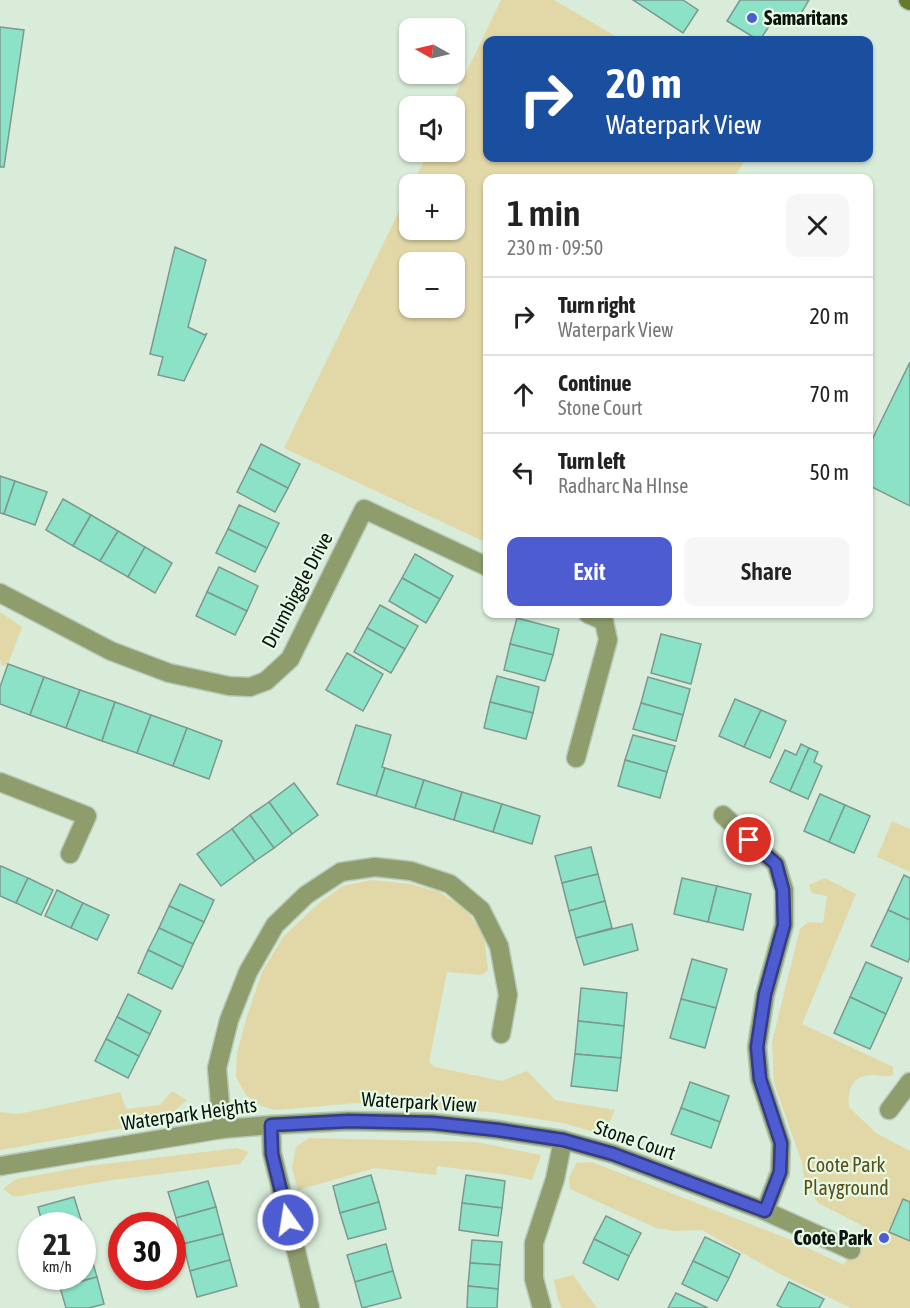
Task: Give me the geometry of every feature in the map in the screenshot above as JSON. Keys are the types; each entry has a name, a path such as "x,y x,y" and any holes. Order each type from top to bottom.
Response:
{"street":[{"name":"Drumbiggle Drive","path":"0,592 111,651 169,673 229,686 250,687 266,681 290,659 364,509 483,565"},
{"path":"576,758 608,640 604,621 597,618"},
{"path":"0,782 87,816 70,854"},
{"path":"723,815 776,864 783,890 784,925 765,994 757,1047 760,1079 781,1143 780,1172 765,1211"},
{"path":"222,1129 217,1068 229,1020 248,972 275,925 306,895 341,872 375,867 411,871 450,884 481,910 500,946 508,995 501,1034"},
{"path":"889,1110 910,1082"},
{"name":"Waterpark View","path":"271,1125 349,1121 433,1123 563,1140"},
{"name":"Waterpark Heights","path":"0,1166 222,1129 271,1125 272,1154 310,1308"},
{"name":"Stone Court","path":"543,1308 534,1279 534,1243 555,1179 563,1140 613,1154 765,1211 851,1250"}],"green space":[{"path":"501,0 554,0 615,36 484,36"},
{"path":"483,37 483,162 744,162 736,174 483,174 483,541 284,448 399,212 399,240 465,240 465,174 417,174 424,162 465,162 465,96 455,96 461,84 465,84 465,75"},
{"path":"0,612 22,627 8,664 2,666 0,660"},
{"path":"892,821 910,829 910,872 877,857"},
{"name":"Coote Park Playground","path":"825,878 856,894 802,1024 893,1067 893,1075 874,1075 856,1080 850,1089 849,1107 876,1133 910,1151 910,1308 851,1308 780,1274 702,1230 675,1231 656,1228 570,1189 569,1178 576,1163 592,1162 786,1238 844,1265 863,1226 818,1203 805,1184 802,1163 774,1083 772,1042 800,929 808,922 823,923 827,896 812,893 809,885"},
{"path":"372,880 410,884 439,892 466,909 484,936 488,970 482,975 447,972 429,1062 435,1067 502,1081 527,1071 555,1100 615,1110 604,1135 563,1123 492,1112 356,1103 276,1110 261,1106 246,1095 236,1077 237,1053 262,972 283,937 318,904 343,886"},
{"path":"172,1091 187,1100 171,1114 157,1122 0,1150 0,1112 19,1114 120,1092 126,1109 160,1105"},
{"path":"309,1138 476,1142 541,1155 532,1180 437,1166 436,1175 375,1168 298,1190 292,1168 296,1147"},
{"path":"237,1148 249,1152 240,1164 113,1180 14,1197 3,1189 16,1179 88,1166"},
{"path":"573,1275 597,1308 562,1308 554,1280"}],"building":[{"path":"633,0 683,0 698,10 683,33"},
{"name":"Samaritans","path":"740,0 809,0 794,25 777,14 763,36 751,36 727,21"},
{"path":"0,27 24,30 4,167 0,167"},
{"path":"175,247 206,260 188,327 205,335 207,333 184,381 158,375 163,357 150,354"},
{"path":"910,362 910,506 873,488 873,438"},
{"path":"261,444 300,464 288,488 249,468"},
{"path":"249,468 288,488 275,512 237,492"},
{"path":"0,476 15,481 4,514 0,513"},
{"path":"15,481 47,492 35,525 4,514"},
{"path":"63,499 91,515 73,546 46,530"},
{"path":"239,505 279,523 267,548 228,529"},
{"path":"91,515 118,531 100,561 73,546"},
{"path":"228,529 267,548 255,572 216,553"},
{"path":"118,531 145,547 128,577 100,561"},
{"path":"145,547 172,563 155,593 128,577"},
{"path":"415,554 453,576 440,599 402,578"},
{"path":"219,567 258,586 247,611 207,592"},
{"path":"402,578 440,599 426,623 389,601"},
{"path":"207,592 247,611 235,635 196,616"},
{"path":"380,605 418,626 405,649 367,628"},
{"path":"517,618 559,629 553,655 510,644"},
{"path":"367,628 405,649 391,673 354,652"},
{"path":"661,634 701,644 691,684 651,673"},
{"path":"510,644 553,655 545,681 504,670"},
{"path":"347,653 383,674 363,711 326,690"},
{"path":"8,664 44,677 30,715 0,704 0,687"},
{"path":"497,676 539,687 533,713 490,702"},
{"path":"44,677 80,690 66,728 30,715"},
{"path":"648,677 690,689 683,715 641,703"},
{"path":"80,690 115,702 102,741 66,728"},
{"path":"735,699 761,710 744,747 719,736"},
{"path":"115,702 151,715 137,753 102,741"},
{"path":"490,702 533,713 526,739 484,728"},
{"path":"641,703 683,715 676,741 633,729"},
{"path":"761,710 786,721 770,758 744,747"},
{"path":"151,715 187,728 173,766 137,753"},
{"path":"356,725 391,735 382,767 385,768 376,796 337,784"},
{"path":"187,728 222,741 209,779 173,766"},
{"path":"633,735 675,746 667,772 625,760"},
{"path":"801,744 809,748 790,791 770,782 785,750 796,755"},
{"path":"809,748 818,752 814,762 822,766 808,799 790,791"},
{"path":"625,760 667,772 660,798 618,786"},
{"path":"385,768 424,780 415,808 376,796"},
{"path":"424,780 462,792 454,820 415,808"},
{"path":"294,783 318,815 292,834 269,802"},
{"path":"462,792 502,804 493,832 454,820"},
{"path":"820,794 845,805 829,842 804,831"},
{"path":"269,802 292,834 274,848 250,815"},
{"path":"502,804 540,816 532,844 493,832"},
{"path":"845,805 870,816 854,853 829,842"},
{"path":"250,815 274,848 255,861 232,829"},
{"path":"232,829 255,861 221,886 197,854"},
{"path":"591,847 598,874 562,883 555,856"},
{"path":"1,866 28,878 16,903 0,896"},
{"path":"598,874 605,901 569,911 562,883"},
{"path":"904,875 910,878 910,920 888,910"},
{"path":"28,878 53,890 41,915 16,903"},
{"path":"682,878 717,886 708,922 674,914"},
{"path":"180,884 214,900 204,922 169,906"},
{"path":"717,886 751,894 743,930 708,922"},
{"path":"57,890 83,903 71,928 45,916"},
{"path":"605,901 612,928 576,938 569,911"},
{"path":"83,903 109,915 97,940 71,928"},
{"path":"169,906 204,922 193,944 159,928"},
{"path":"888,910 910,920 908,962 871,946"},
{"path":"632,924 638,950 584,965 576,938"},
{"path":"159,928 193,944 183,967 148,950"},
{"path":"148,950 183,967 172,989 138,973"},
{"path":"692,959 727,969 716,1008 681,999"},
{"path":"866,962 902,978 886,1014 850,997"},
{"path":"581,988 627,993 624,1026 578,1021"},
{"path":"128,994 161,1011 150,1034 117,1017"},
{"path":"850,997 886,1014 870,1049 834,1033"},
{"path":"681,999 716,1008 705,1048 670,1038"},
{"path":"117,1017 150,1034 139,1056 106,1039"},
{"path":"578,1021 624,1026 621,1058 575,1054"},
{"path":"106,1039 139,1056 128,1078 95,1061"},
{"path":"575,1054 621,1058 617,1091 571,1086"},
{"path":"690,1082 729,1096 720,1122 681,1108"},
{"path":"681,1108 720,1122 711,1148 671,1134"},
{"path":"371,1175 379,1202 340,1213 333,1186"},
{"path":"466,1175 505,1181 502,1208 462,1203"},
{"path":"208,1181 216,1207 186,1215 186,1212 174,1212 168,1192"},
{"path":"74,1197 79,1212 39,1212 38,1207"},
{"path":"903,1199 910,1202 910,1241 889,1232"},
{"path":"379,1202 386,1229 348,1239 340,1213"},
{"path":"462,1203 502,1208 498,1236 459,1230"},
{"path":"216,1207 223,1234 186,1243 186,1215"},
{"path":"606,1216 641,1233 629,1256 594,1239"},
{"path":"223,1234 230,1260 190,1271 186,1243"},
{"path":"705,1237 740,1254 729,1278 693,1261"},
{"path":"594,1239 629,1256 618,1280 583,1263"},
{"path":"472,1240 502,1242 500,1265 470,1263"},
{"path":"386,1244 393,1271 355,1282 347,1255"},
{"path":"230,1260 237,1286 197,1297 190,1271"},
{"path":"693,1261 729,1278 717,1301 682,1284"},
{"path":"470,1263 500,1265 498,1289 468,1286"},
{"path":"393,1271 401,1298 362,1308 355,1282"},
{"path":"96,1277 104,1304 89,1308 66,1308 61,1290 96,1290"},
{"path":"789,1282 824,1299 819,1308 782,1308 777,1305"},
{"path":"468,1286 498,1289 497,1308 467,1308"},
{"path":"676,1293 708,1308 668,1308"}],"place":[{"name":"Samaritans","path":"752,18"},
{"name":"Coote Park","path":"884,1238"}],"route":[{"path":"288,1220 272,1154 271,1125 349,1121 433,1123 563,1140 613,1154 765,1211 780,1172 781,1143 760,1079 757,1047 765,994 784,925 783,890 776,864 749,840"}]}
